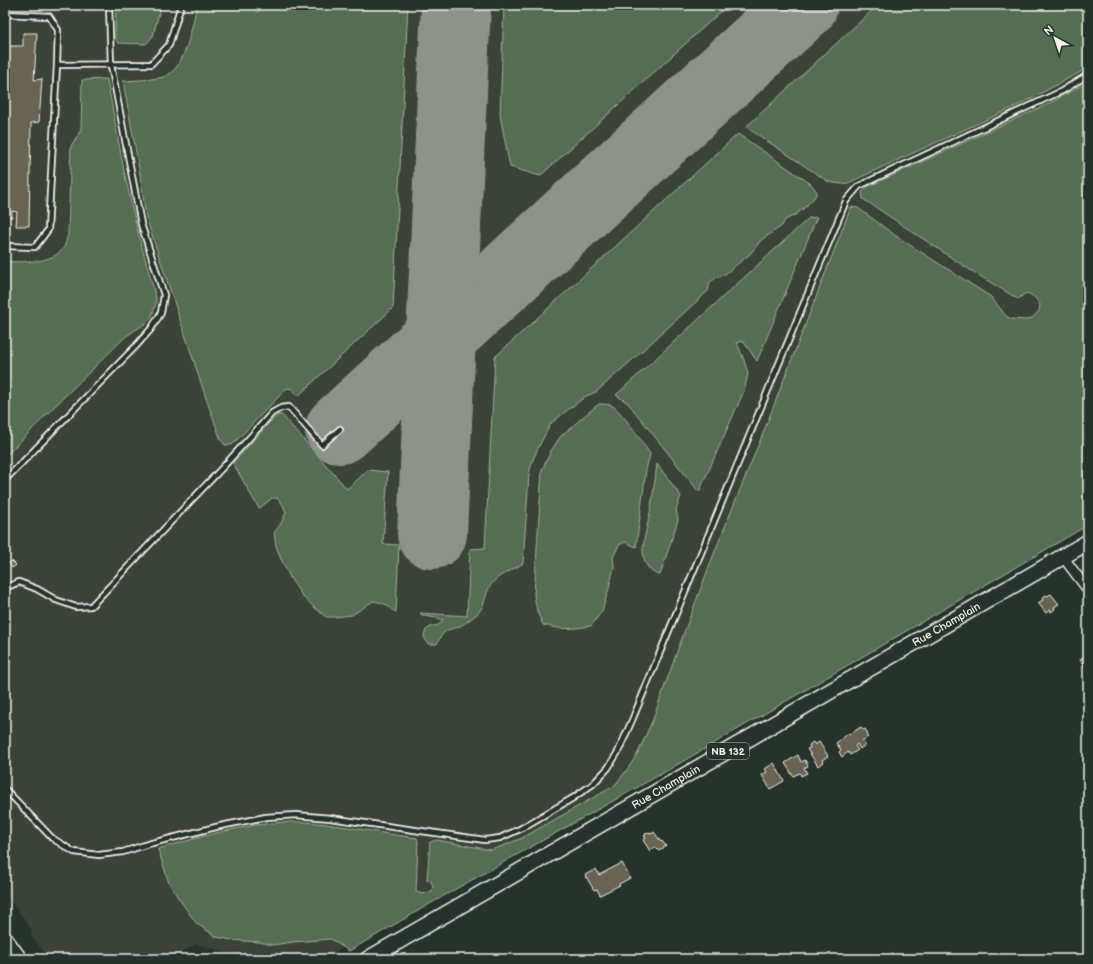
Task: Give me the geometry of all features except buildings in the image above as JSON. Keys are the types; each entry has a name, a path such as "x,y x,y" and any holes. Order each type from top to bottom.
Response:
{"main road":[{"name":"Rue Champlain","path":"368,959 1088,542"}],"street":[{"path":"1063,557 1088,590"},
{"path":"5,937 21,959"}],"lane":[{"path":"5,480 136,346 151,329 161,313 164,295 141,224 111,65 109,5"},
{"path":"57,65 151,64 169,45 181,5"},
{"path":"5,14 49,16 58,30 48,230 35,247 5,246"},
{"path":"5,789 52,838 74,852 98,856 123,852 148,844 220,826 266,817 296,815 338,819 485,840 500,838 520,829 573,798 593,784 608,768 618,752 846,201 859,186 1062,91 1088,75"},
{"path":"5,588 19,582 37,589 56,600 76,607 91,606 272,413 281,408 289,407 322,445 340,429"}],"shaded area":[{"path":"5,5 1088,5 1088,419 640,775 323,959 250,959 196,944 170,959 49,959 31,935 32,930 5,893"}],"green space":[{"path":"116,5 161,5 153,36 146,44 118,43 115,38"},
{"path":"197,5 250,5 257,12 269,5 408,5 393,308 298,396 292,389 287,388 232,445 225,445 221,440 146,217 140,174 123,81 145,80 162,77 173,71 179,64 187,45"},
{"path":"504,5 728,5 540,176 510,167 500,115"},
{"path":"878,5 1088,5 1088,68 1023,103 848,183 840,184 829,182 746,127"},
{"path":"107,79 124,171 156,303 152,316 146,323 125,337 5,457 5,262 28,262 45,259 59,253 64,247 68,235 71,146 81,130 82,80"},
{"path":"1088,82 1088,525 663,773 454,890 349,951 331,939 273,945 259,942 231,940 217,937 197,924 169,883 158,849 228,830 283,822 319,823 417,838 416,892 423,894 432,891 433,886 431,881 427,880 430,842 437,840 491,850 522,838 614,786 638,753 653,719 715,551 762,436 851,207 858,208 896,236 991,297 1006,316 1011,319 1027,320 1032,318 1039,311 1040,305 1033,296 1026,293 1018,299 967,268 863,199 862,192 867,187 1046,105"},
{"path":"738,134 811,184 817,192 814,198 803,209 785,220 782,226 761,240 750,254 724,275 710,282 708,291 596,392 586,396 551,423 538,448 529,474 523,563 494,581 489,589 483,606 478,613 467,622 446,631 437,644 428,644 424,636 426,630 432,626 438,625 443,620 423,616 420,613 467,616 470,549 485,548 495,357"},
{"path":"817,217 757,361 743,341 737,343 748,374 744,391 699,492 628,403 616,395 809,218"},
{"path":"599,404 611,405 615,408 632,427 650,454 646,470 636,547 625,542 619,545 613,557 614,567 602,611 591,626 578,628 550,627 543,625 537,611 534,595 542,470 560,437"},
{"path":"278,415 282,415 347,489 368,470 388,472 383,544 399,545 396,612 387,605 373,601 352,615 326,617 303,597 292,581 276,546 274,533 286,512 283,505 277,498 272,498 260,508 258,507 233,463"},
{"path":"657,464 681,496 676,509 678,520 660,575 650,570 644,560 643,552"}],"runway":[{"path":"432,534 456,5"},
{"path":"340,429 803,5"}]}
